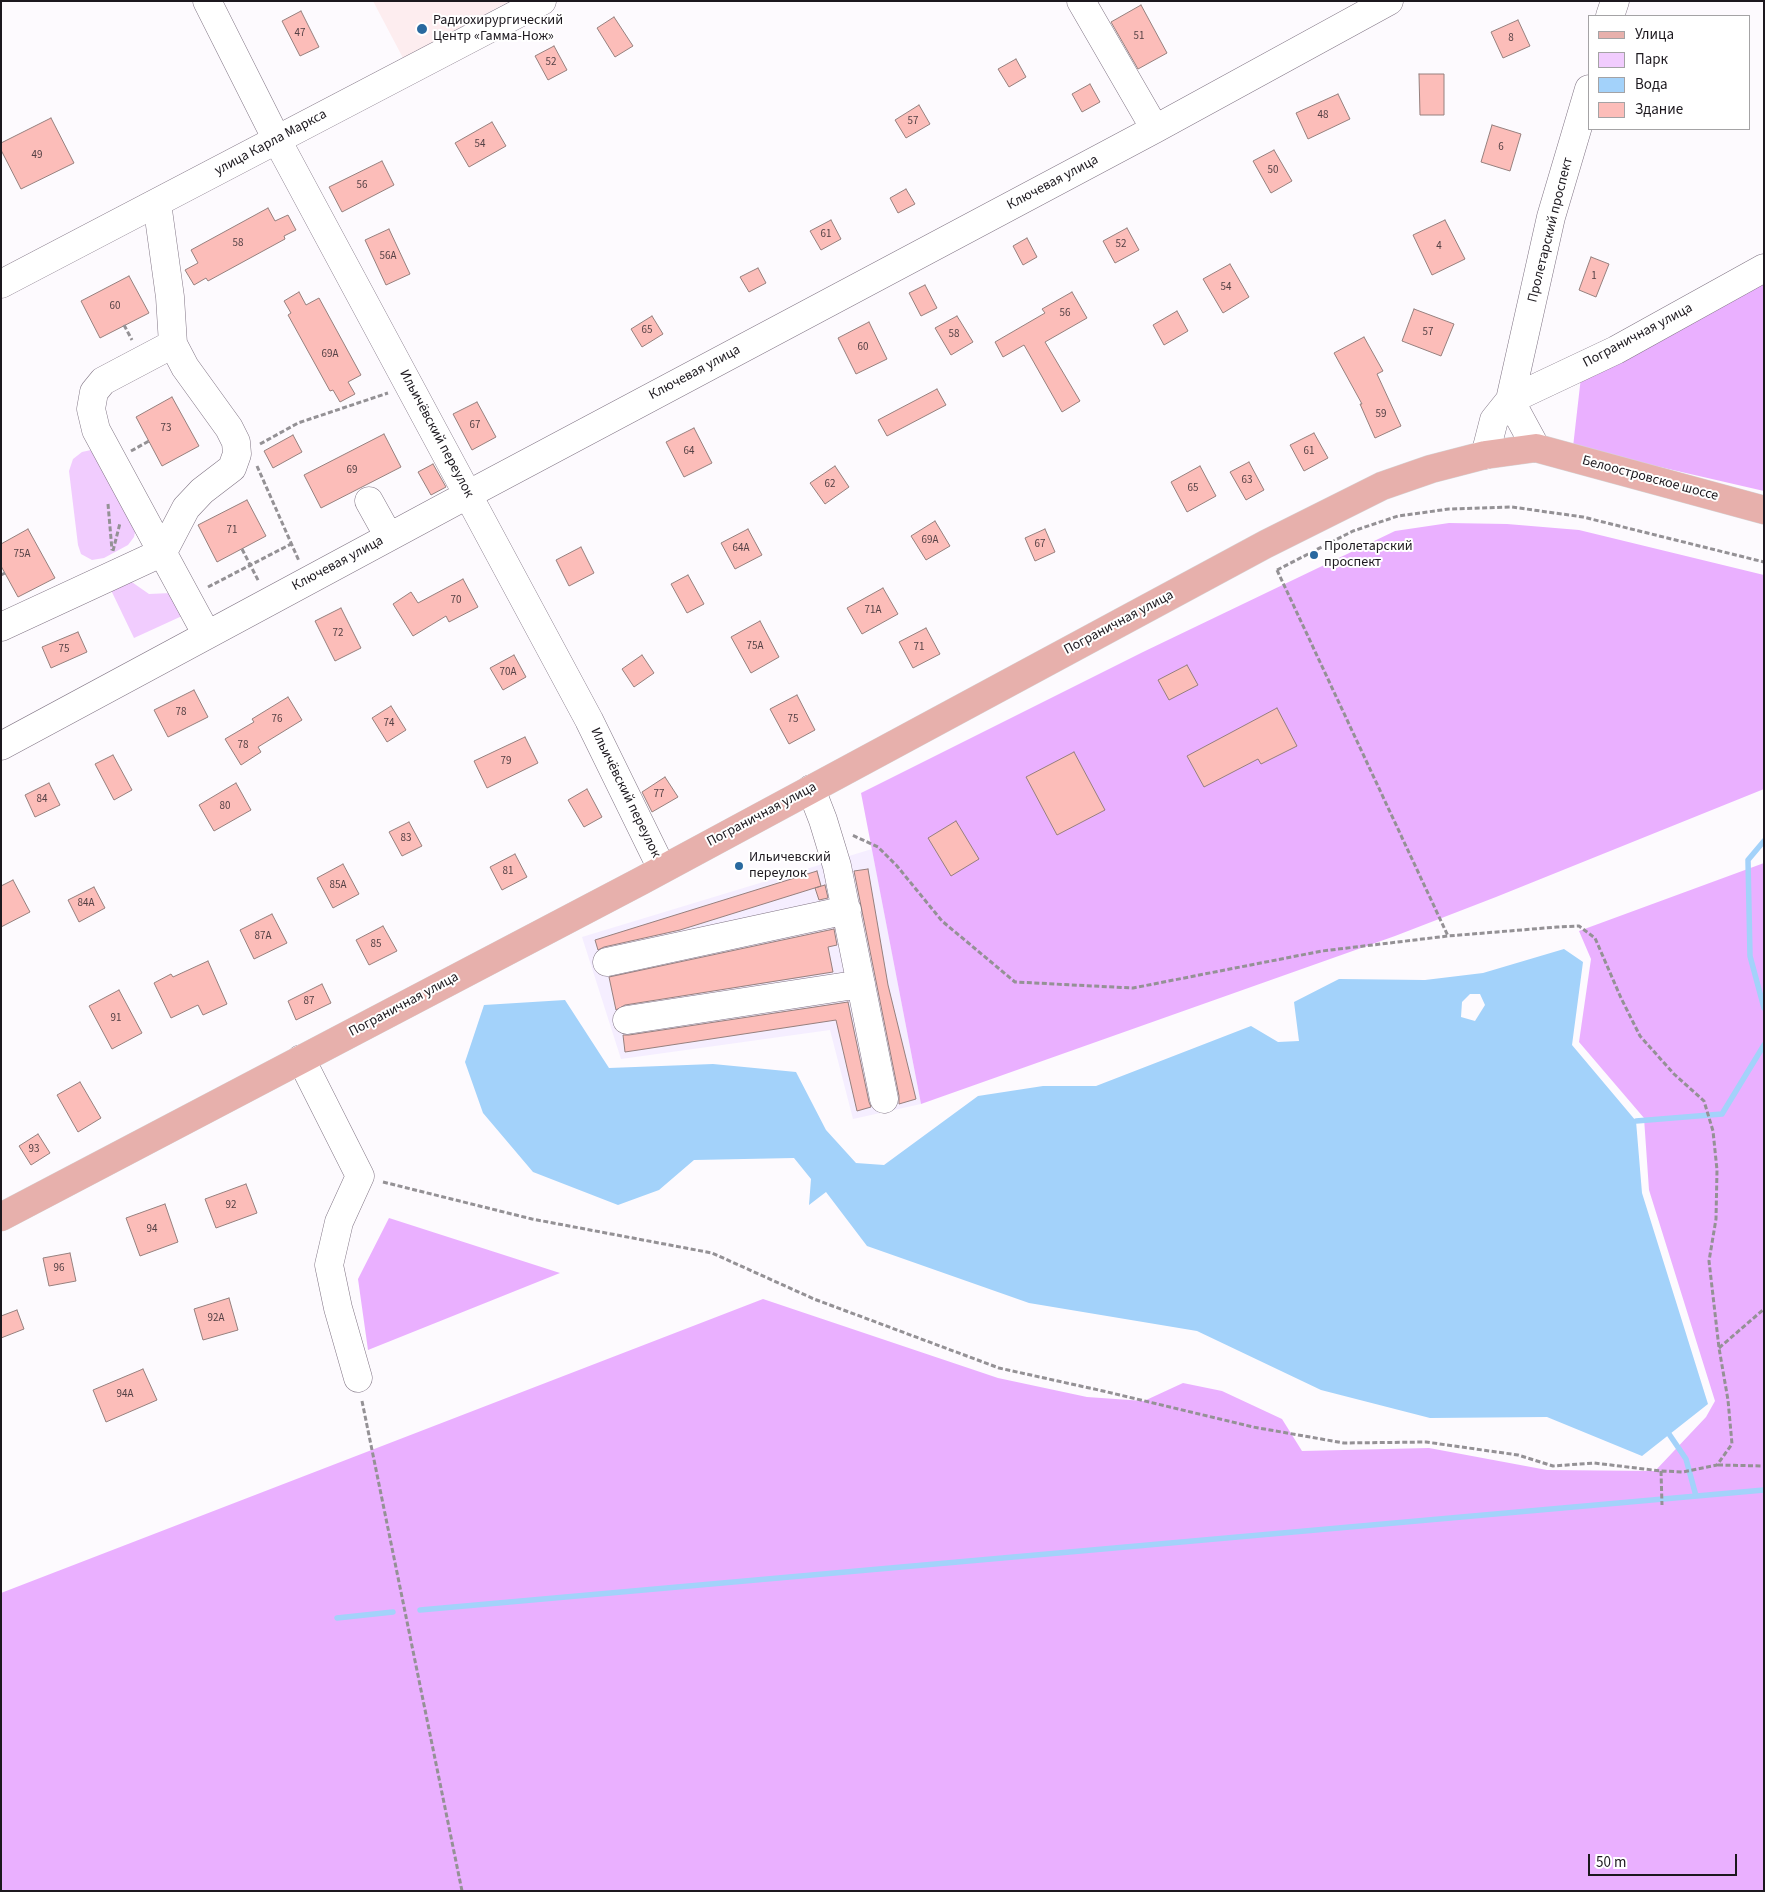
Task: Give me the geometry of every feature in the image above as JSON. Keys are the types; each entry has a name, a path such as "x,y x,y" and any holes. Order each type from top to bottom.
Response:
{"main road":[{"name":"Пограничная улица","path":"1,1217 662,869 1266,544 1382,486 1431,469 1485,455 1536,448"},
{"name":"Белоостровское шоссе","path":"1536,448 1764,510"}],"street":[{"name":"Ильичёвский переулок","path":"207,1 277,140 590,720 662,869"},
{"name":"улица Карла Маркса","path":"1,284 542,1"},
{"path":"1081,1 1155,129"},
{"name":"Ключевая улица","path":"1,746 468,494 1155,129 1389,1"},
{"path":"1610,15 1614,1"},
{"name":"Пролетарский проспект","path":"1485,455 1494,420 1510,400 1551,216 1588,92"},
{"path":"1,627 163,552 186,508 202,491 232,468 244,452 229,428 185,368 173,344 170,297 157,203"},
{"name":"Пограничная улица","path":"1510,400 1616,350 1764,268"},
{"path":"173,344 103,381 94,392 91,409 96,430 207,635"},
{"path":"1510,400 1536,448"},
{"path":"369,501 388,537"},
{"path":"811,789 837,866 884,1099"},
{"path":"607,962 847,910"},
{"path":"627,1020 861,984"},
{"path":"301,1059 360,1176 339,1222 329,1265 338,1308 358,1378"}],"path":[{"path":"307,581 291,544 244,452 298,423 410,385"},
{"path":"1278,570 1353,532 1398,516 1449,509 1512,507 1583,517 1764,562"},
{"path":"187,598 291,544"},
{"path":"1266,544 1448,936"},
{"path":"242,549 269,601"},
{"path":"823,820 878,847 897,866 942,921 1015,982 1133,988 1322,951 1448,936 1557,926 1579,926 1595,938 1640,1036 1674,1074 1704,1102 1713,1131 1717,1170 1716,1219 1709,1262 1719,1348 1728,1400 1732,1444 1717,1465"},
{"path":"360,1176 532,1219 712,1253 814,1299 999,1368 1252,1427 1344,1443 1426,1442 1518,1455 1553,1466 1594,1463 1683,1472 1717,1465 1764,1466"},
{"path":"1719,1348 1764,1309"},
{"path":"358,1378 462,1891"},
{"path":"1660,1471 1662,1505"}],"shaded area":[{"name":"Радиохирургический Центр «Гамма-Нож»","path":"373,1 510,1 403,58"},
{"path":"1764,278 1764,491 1573,447 1581,377"},
{"path":"1449,523 1507,524 1579,530 1764,575 1764,789 1395,936 921,1104 861,793 1143,652 1395,531"},
{"path":"872,849 921,1104 853,1119 830,1030 621,1059 582,937"},
{"path":"1764,863 1764,1891 1,1891 1,1593 763,1299 998,1378 1087,1397 1144,1401 1183,1383 1222,1391 1282,1419 1302,1451 1429,1448 1547,1470 1655,1471 1706,1417 1715,1401 1649,1190 1644,1118 1579,1042 1591,959 1579,931"},
{"path":"389,1218 560,1273 368,1350 358,1279"}],"green space":[{"path":"91,450 99,455 136,527 134,537 128,545 104,558 92,560 81,554 78,545 69,471 73,459 82,452"},
{"path":"126,578 149,594 171,593 182,616 134,638 109,586"}],"water":[{"path":"1564,949 1583,962 1572,1045 1636,1121 1642,1193 1708,1404 1642,1456 1547,1417 1430,1418 1321,1390 1197,1331 1029,1303 867,1246 826,1192 809,1205 811,1179 794,1158 694,1160 659,1190 618,1205 533,1172 483,1113 465,1062 484,1005 565,1000 609,1068 713,1064 796,1072 826,1130 856,1163 884,1165 978,1096 1043,1086 1096,1086 1251,1026 1278,1042 1299,1041 1294,1002 1339,979 1425,980 1483,973","holes":["1470,994 1480,994 1485,1005 1475,1021 1461,1017 1462,1002"]}],"building":[{"path":"1141,5 1167,53 1138,69 1111,22"},
{"path":"301,11 319,47 300,56 282,21"},
{"path":"614,17 633,46 615,57 597,28"},
{"path":"1518,20 1530,46 1503,58 1491,32"},
{"path":"554,46 567,70 548,80 535,56"},
{"path":"1016,59 1026,77 1009,87 998,69"},
{"path":"1419,74 1444,74 1444,115 1420,115"},
{"path":"1090,84 1100,102 1082,112 1072,94"},
{"path":"1338,94 1350,119 1308,139 1296,113"},
{"path":"919,105 930,124 906,138 895,120"},
{"path":"51,118 74,163 21,189 1,150 1,143"},
{"path":"492,122 506,146 469,167 455,143"},
{"path":"1492,125 1521,134 1510,171 1481,162"},
{"path":"1274,150 1292,181 1271,193 1253,161"},
{"path":"382,161 394,185 342,212 329,187"},
{"path":"906,189 915,204 898,213 890,198"},
{"path":"268,208 275,221 288,215 296,230 284,236 285,239 208,281 206,278 194,285 185,270 198,263 191,250"},
{"path":"831,220 841,239 821,250 810,231"},
{"path":"1445,220 1465,259 1432,275 1413,235"},
{"path":"1127,228 1139,250 1115,263 1103,241"},
{"path":"389,229 410,274 386,285 365,240"},
{"path":"1027,238 1037,257 1023,265 1013,246"},
{"path":"1591,257 1609,264 1596,297 1579,290"},
{"path":"1230,264 1249,297 1223,313 1203,279"},
{"path":"758,268 766,283 749,292 740,277"},
{"path":"129,276 149,313 100,338 81,301"},
{"path":"925,285 937,308 921,316 909,293"},
{"path":"299,292 306,305 319,298 361,375 348,382 355,394 340,402 333,390 330,391 288,315 291,313 284,301"},
{"path":"1072,292 1087,318 1045,342 1080,401 1062,412 1024,345 1003,357 995,342 1045,313 1042,309"},
{"path":"1414,309 1454,324 1441,356 1402,341"},
{"path":"1177,311 1188,331 1164,345 1153,325"},
{"path":"652,316 663,334 642,347 631,329"},
{"path":"957,316 973,342 951,355 935,328"},
{"path":"869,322 887,359 856,374 838,338"},
{"path":"1364,337 1383,371 1377,374 1401,426 1375,438 1360,404 1362,404 1334,353"},
{"path":"937,389 946,405 887,436 878,420"},
{"path":"172,397 199,446 162,466 136,417"},
{"path":"477,402 496,437 472,450 453,414"},
{"path":"694,428 712,463 684,477 666,442"},
{"path":"1314,433 1328,458 1304,471 1290,445"},
{"path":"384,434 401,467 321,508 304,475"},
{"path":"293,435 302,452 273,468 264,451"},
{"path":"1249,462 1264,490 1246,500 1230,472"},
{"path":"433,464 446,487 431,495 418,472"},
{"path":"835,466 849,487 825,504 810,483"},
{"path":"1200,466 1216,496 1187,512 1171,482"},
{"path":"247,500 266,536 217,562 198,525"},
{"path":"935,521 950,546 926,560 911,536"},
{"path":"28,529 55,578 18,597 1,566 1,544"},
{"path":"748,529 762,555 735,569 721,543"},
{"path":"1045,529 1055,552 1035,561 1025,538"},
{"path":"581,547 594,573 569,586 556,560"},
{"path":"688,575 704,604 687,613 671,584"},
{"path":"463,579 478,607 449,622 446,616 413,636 393,604 411,592 418,603"},
{"path":"883,588 898,614 862,634 847,608"},
{"path":"341,608 361,648 335,661 315,621"},
{"path":"760,621 779,657 751,673 731,637"},
{"path":"926,628 940,654 913,668 899,642"},
{"path":"78,632 87,652 51,668 42,647"},
{"path":"514,655 526,677 503,690 490,668"},
{"path":"642,655 654,673 634,687 622,669"},
{"path":"1187,665 1198,685 1169,700 1158,680"},
{"path":"194,690 208,717 168,737 154,710"},
{"path":"797,695 815,730 789,744 770,709"},
{"path":"288,697 302,720 258,747 261,752 241,765 225,739 254,722 252,719"},
{"path":"391,706 406,730 387,742 372,718"},
{"path":"1277,708 1297,746 1261,764 1258,759 1204,787 1187,756"},
{"path":"525,737 538,763 487,788 474,761"},
{"path":"1074,752 1105,810 1057,835 1026,777"},
{"path":"113,755 132,790 114,800 95,764"},
{"path":"665,777 678,797 652,812 642,792"},
{"path":"49,783 60,805 35,817 25,795"},
{"path":"236,783 251,810 214,831 199,805"},
{"path":"587,789 602,817 584,827 568,800"},
{"path":"956,821 979,859 951,876 928,838"},
{"path":"409,822 422,846 402,856 389,832"},
{"path":"515,854 527,877 502,890 490,867"},
{"path":"343,864 359,894 333,908 317,878"},
{"path":"868,869 888,985 916,1099 899,1104 899,1096 854,871"},
{"path":"817,871 821,886 680,930 598,950 595,940"},
{"path":"13,880 30,912 1,927 1,886"},
{"path":"825,885 828,898 819,900 815,888"},
{"path":"94,887 105,908 79,922 68,900"},
{"path":"272,914 287,943 254,959 240,930"},
{"path":"383,926 397,951 369,965 356,940"},
{"path":"834,929 837,945 828,947 833,972 625,1005 616,1010 609,977"},
{"path":"208,961 227,1004 203,1015 198,1005 171,1018 154,983 171,974 173,977"},
{"path":"322,984 331,1003 296,1020 288,1001"},
{"path":"119,990 142,1033 112,1049 89,1006"},
{"path":"848,1002 871,1107 857,1111 836,1020 625,1052 623,1035"},
{"path":"80,1082 101,1118 78,1132 57,1095"},
{"path":"38,1134 50,1153 31,1165 19,1146"},
{"path":"246,1184 257,1213 216,1228 205,1199"},
{"path":"165,1204 178,1242 140,1256 126,1218"},
{"path":"70,1253 76,1281 49,1286 43,1258"},
{"path":"229,1298 238,1330 203,1340 194,1309"},
{"path":"17,1310 24,1329 1,1338 1,1316"},
{"path":"143,1369 157,1400 106,1422 93,1390"}],"waterway":[{"path":"1764,841 1748,860 1750,956 1764,1008"},
{"path":"1636,1121 1722,1114 1764,1045"},
{"path":"1669,1434 1686,1459 1696,1496"},
{"path":"420,1610 1764,1490"},
{"path":"337,1618 393,1612"}],"place":[{"name":"Радиохирургический Центр «Гамма-Нож»","path":"422,29"},
{"name":"Пролетарский проспект","path":"1314,555"},
{"name":"Ильичевский переулок","path":"739,866"}]}
